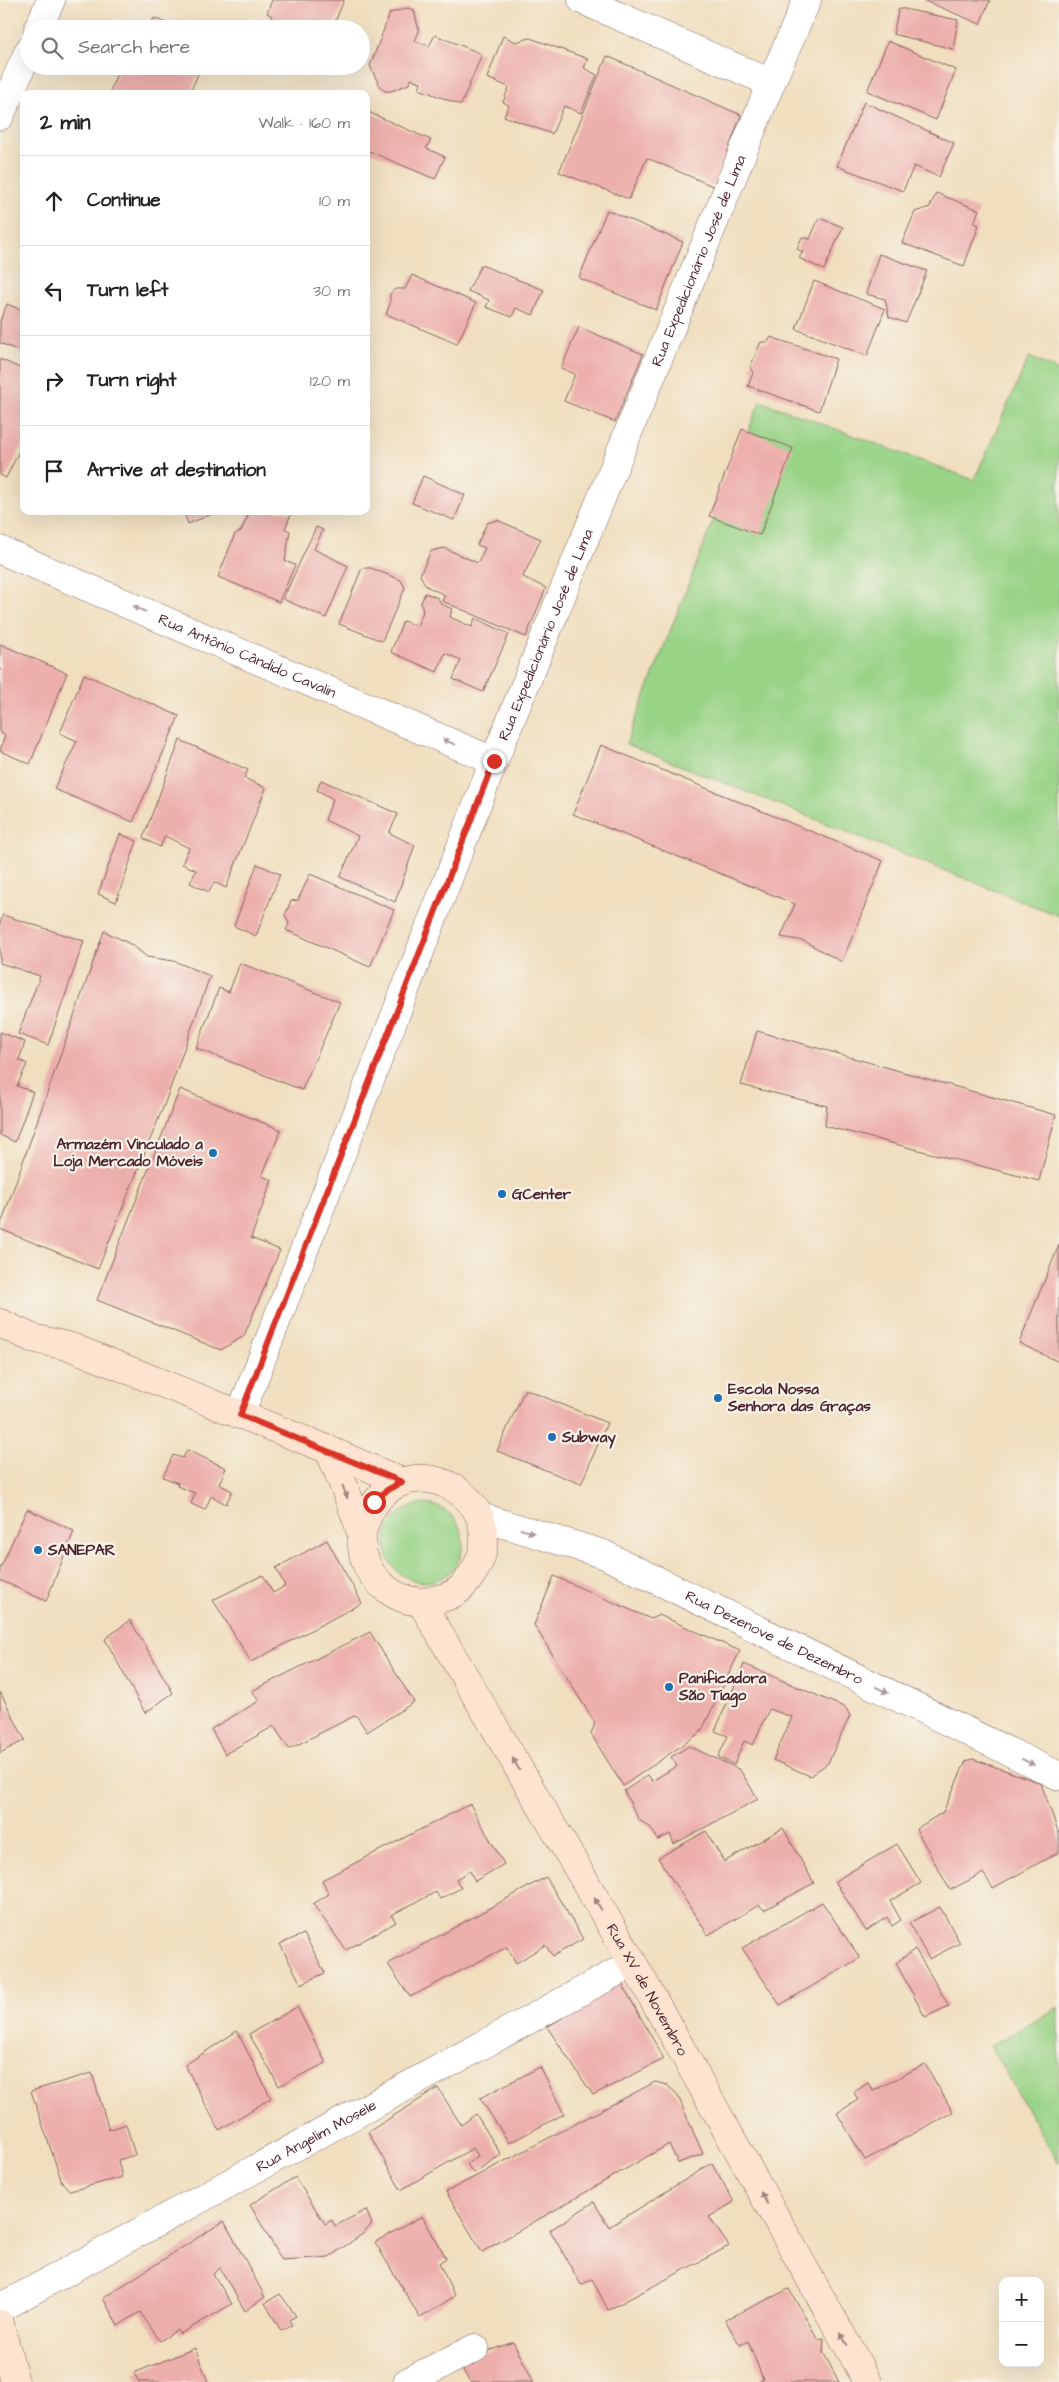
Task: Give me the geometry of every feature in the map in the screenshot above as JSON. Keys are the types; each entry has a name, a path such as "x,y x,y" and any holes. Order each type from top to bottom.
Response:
{"street":[{"path":"42,20 51,0"},
{"path":"582,0 771,83"},
{"name":"Rua Expedicionário José de Lima","path":"240,1415 494,761 771,83 807,0"},
{"path":"0,116 20,70"},
{"name":"Rua Antônio Cândido Cavalin","path":"0,550 494,761"},
{"path":"0,1323 32,1338 71,1347 329,1450 402,1482"},
{"path":"0,1341 32,1338"},
{"path":"329,1450 362,1533 365,1560 371,1573 384,1588 401,1598 421,1602 441,1599 459,1590 473,1575 483,1550 484,1537 481,1517 471,1501 457,1488 440,1481 421,1478 402,1482 387,1490 374,1502 366,1517 362,1533"},
{"name":"Rua Dezenove de Dezembro","path":"481,1517 603,1554 1059,1776"},
{"name":"Rua XV de Novembro","path":"421,1602 633,1963 868,2382"},
{"name":"Rua Angelim Mosele","path":"0,2308 633,1963"},
{"path":"0,2324 15,2382"},
{"path":"407,2382 475,2348"}],"green space":[{"path":"1029,357 1059,371 1059,916 626,744 760,401 974,480"},
{"path":"424,1504 439,1507 456,1521 460,1528 463,1543 460,1558 446,1575 439,1579 424,1582 409,1579 392,1565 388,1558 385,1543 388,1528 402,1511 409,1507"},
{"path":"1059,2007 1059,2163 990,2046"}],"building":[{"path":"272,0 344,0 336,20 270,20 272,16 267,13"},
{"path":"923,0 990,0 980,24"},
{"path":"408,8 414,10 419,31 415,41 429,46 435,35 482,54 461,105 419,89 421,82 411,79 409,84 391,91 385,91 380,87 370,66 390,13"},
{"path":"899,8 958,20 953,49 893,34"},
{"path":"503,36 516,42 530,38 588,59 584,68 597,75 581,113 564,106 552,134 504,116 509,105 503,102 509,87 487,78"},
{"path":"888,41 956,70 936,120 867,91"},
{"path":"607,56 741,115 715,187 647,158 629,199 559,172"},
{"path":"116,75 198,75 191,90 111,90"},
{"path":"864,102 954,143 939,177 914,166 903,191 837,166"},
{"path":"370,113 431,140 426,148 445,157 435,179 370,152"},
{"path":"936,193 979,210 974,223 979,225 964,266 902,243 915,212 930,207"},
{"path":"607,210 683,242 656,310 579,278"},
{"path":"819,218 843,227 824,270 799,258 803,252 797,249 802,237 810,239"},
{"path":"879,254 927,271 906,323 889,317 885,299 866,294"},
{"path":"481,265 544,290 533,315 516,308 512,317 486,307 489,300 468,291"},
{"path":"412,275 476,303 457,344 386,314 390,304 390,294 395,289 405,289"},
{"path":"814,281 885,309 867,356 796,329"},
{"path":"7,304 20,309 20,351 0,343 0,321"},
{"path":"579,327 643,354 615,422 564,401 575,374 561,368"},
{"path":"771,337 836,359 819,411 748,386 753,373 750,367 761,342 768,342"},
{"path":"0,359 20,368 20,449 6,478 0,475"},
{"path":"742,429 793,448 760,535 709,516"},
{"path":"423,476 465,495 454,520 412,503"},
{"path":"185,515 210,515 188,524"},
{"path":"248,515 291,515 285,529 290,531 285,561 295,565 279,602 218,577 235,534 241,531"},
{"path":"497,520 541,539 523,577 546,588 526,637 442,601 445,595 426,586 420,575 431,551 444,548 478,563 485,548 477,545 487,523"},
{"path":"316,527 323,530 314,549 348,566 326,618 283,599"},
{"path":"362,568 371,568 401,580 405,588 382,641 339,624"},
{"path":"425,593 438,598 441,604 452,609 450,617 472,627 475,618 509,634 483,692 453,679 461,660 445,653 437,672 391,652 403,621 417,626 423,612 421,603"},
{"path":"0,644 67,673 30,764 0,751 5,735 0,733"},
{"path":"84,674 179,716 133,822 54,789 77,741 60,733"},
{"path":"180,740 248,770 244,778 266,788 226,888 214,882 209,892 190,883 196,870 182,864 189,848 165,836 160,847 143,838"},
{"path":"601,745 883,861 842,962 804,941 781,937 795,904 573,814"},
{"path":"321,780 398,814 389,833 415,845 395,902 340,877 358,836 325,820 333,799 317,790"},
{"path":"120,834 137,841 116,902 98,894"},
{"path":"257,864 280,874 256,936 234,926"},
{"path":"310,874 394,910 370,967 286,930 289,924 285,915 291,901 298,900"},
{"path":"3,915 84,941 48,1045 18,1034 40,976 0,963 0,923"},
{"path":"104,931 132,945 147,957 174,961 210,976 166,1100 98,1269 0,1229 0,1227"},
{"path":"240,963 340,1002 302,1090 196,1048 219,988 229,992"},
{"path":"757,1031 1056,1115 1039,1181 825,1126 827,1106 741,1085"},
{"path":"0,1032 25,1042 19,1060 27,1064 17,1086 33,1092 15,1142 0,1135"},
{"path":"180,1089 281,1130 262,1176 272,1180 251,1238 280,1250 244,1336 221,1350 97,1300"},
{"path":"1059,1245 1059,1362 1019,1343"},
{"name":"Subway","path":"525,1389 607,1423 581,1484 497,1451"},
{"path":"187,1450 226,1468 219,1484 232,1491 226,1504 211,1496 205,1510 191,1504 195,1493 177,1486 178,1483 163,1477 173,1455 183,1458"},
{"name":"SANEPAR","path":"27,1509 74,1531 46,1601 0,1580 0,1569"},
{"path":"327,1540 362,1603 251,1662 213,1600 263,1575 273,1593 285,1586 276,1568"},
{"name":"Panificadora São Tiago","path":"554,1576 651,1619 659,1615 740,1651 701,1732 623,1786 591,1734 595,1723 534,1625"},
{"path":"130,1620 173,1693 145,1713 105,1639"},
{"path":"370,1632 414,1702 367,1732 356,1715 289,1749 274,1726 225,1754 211,1729 259,1701 252,1691"},
{"path":"744,1664 846,1708 850,1716 828,1763 810,1776 773,1760 792,1717 769,1709 753,1745 744,1741 734,1765 718,1757 728,1736 715,1731"},
{"path":"0,1692 25,1740 0,1753"},
{"path":"689,1746 740,1770 758,1799 674,1844 670,1834 658,1840 651,1828 639,1820 624,1791 648,1775 652,1781 677,1766 671,1757"},
{"path":"973,1759 1041,1783 1059,1834 1059,1852 993,1888 983,1873 950,1890 916,1829 943,1812 966,1761"},
{"path":"470,1804 504,1864 475,1881 470,1871 456,1879 461,1888 440,1899 436,1892 391,1915 396,1922 346,1950 313,1904 329,1894 322,1880"},
{"path":"783,1828 814,1883 764,1910 759,1905 708,1935 658,1858 706,1831 724,1862"},
{"path":"897,1844 921,1883 890,1901 901,1920 892,1926 887,1917 866,1931 835,1881"},
{"path":"546,1877 583,1939 553,1956 545,1945 516,1963 507,1947 410,1997 388,1964"},
{"path":"822,1902 860,1958 780,2005 742,1948"},
{"path":"940,1907 960,1943 929,1959 909,1923"},
{"path":"304,1934 325,1973 301,1984 280,1944"},
{"path":"915,1949 949,2006 925,2017 896,1963"},
{"path":"621,1982 664,2059 593,2095 547,2027"},
{"path":"297,2007 326,2063 279,2086 249,2034"},
{"path":"237,2031 271,2098 219,2130 185,2065"},
{"path":"925,2064 953,2112 865,2160 837,2113 858,2100 854,2092 868,2083 873,2091"},
{"path":"540,2067 564,2114 509,2143 480,2098"},
{"path":"92,2073 109,2130 126,2124 135,2155 118,2160 122,2177 70,2191 62,2182 31,2091"},
{"path":"655,2082 667,2085 677,2094 703,2154 678,2163 669,2144 482,2252 446,2192"},
{"path":"438,2088 461,2125 476,2114 501,2155 473,2173 467,2164 478,2156 473,2148 401,2190 368,2132"},
{"path":"712,2163 734,2202 709,2217 729,2246 608,2310 592,2279 581,2285 550,2230 594,2202 609,2227"},
{"path":"295,2177 325,2224 332,2220 335,2226 366,2210 372,2224 364,2233 329,2257 282,2260 250,2205"},
{"path":"422,2216 446,2258 439,2263 455,2296 420,2318 375,2242"},
{"path":"224,2221 265,2297 245,2311 220,2268 213,2274 232,2304 180,2334 177,2330 160,2341 140,2312 118,2326 103,2298"},
{"path":"789,2289 818,2339 824,2338 823,2352 839,2382 759,2382 763,2379 748,2341 740,2345 725,2320"},
{"path":"280,2294 296,2316 289,2320 292,2325 281,2331 265,2303"},
{"path":"513,2342 534,2382 470,2382 458,2362"},
{"path":"195,2348 208,2382 139,2382 134,2373"}],"place":[{"name":"Armazém Vinculado a Loja Mercado Móveis","path":"213,1153"},
{"name":"GCenter","path":"502,1194"},
{"name":"Escola Nossa Senhora das Graças","path":"718,1398"},
{"name":"Subway","path":"552,1437"},
{"name":"SANEPAR","path":"38,1550"},
{"name":"Panificadora São Tiago","path":"669,1687"}],"route":[{"path":"374,1502 387,1490 402,1482 329,1450 240,1415 494,761"}]}
